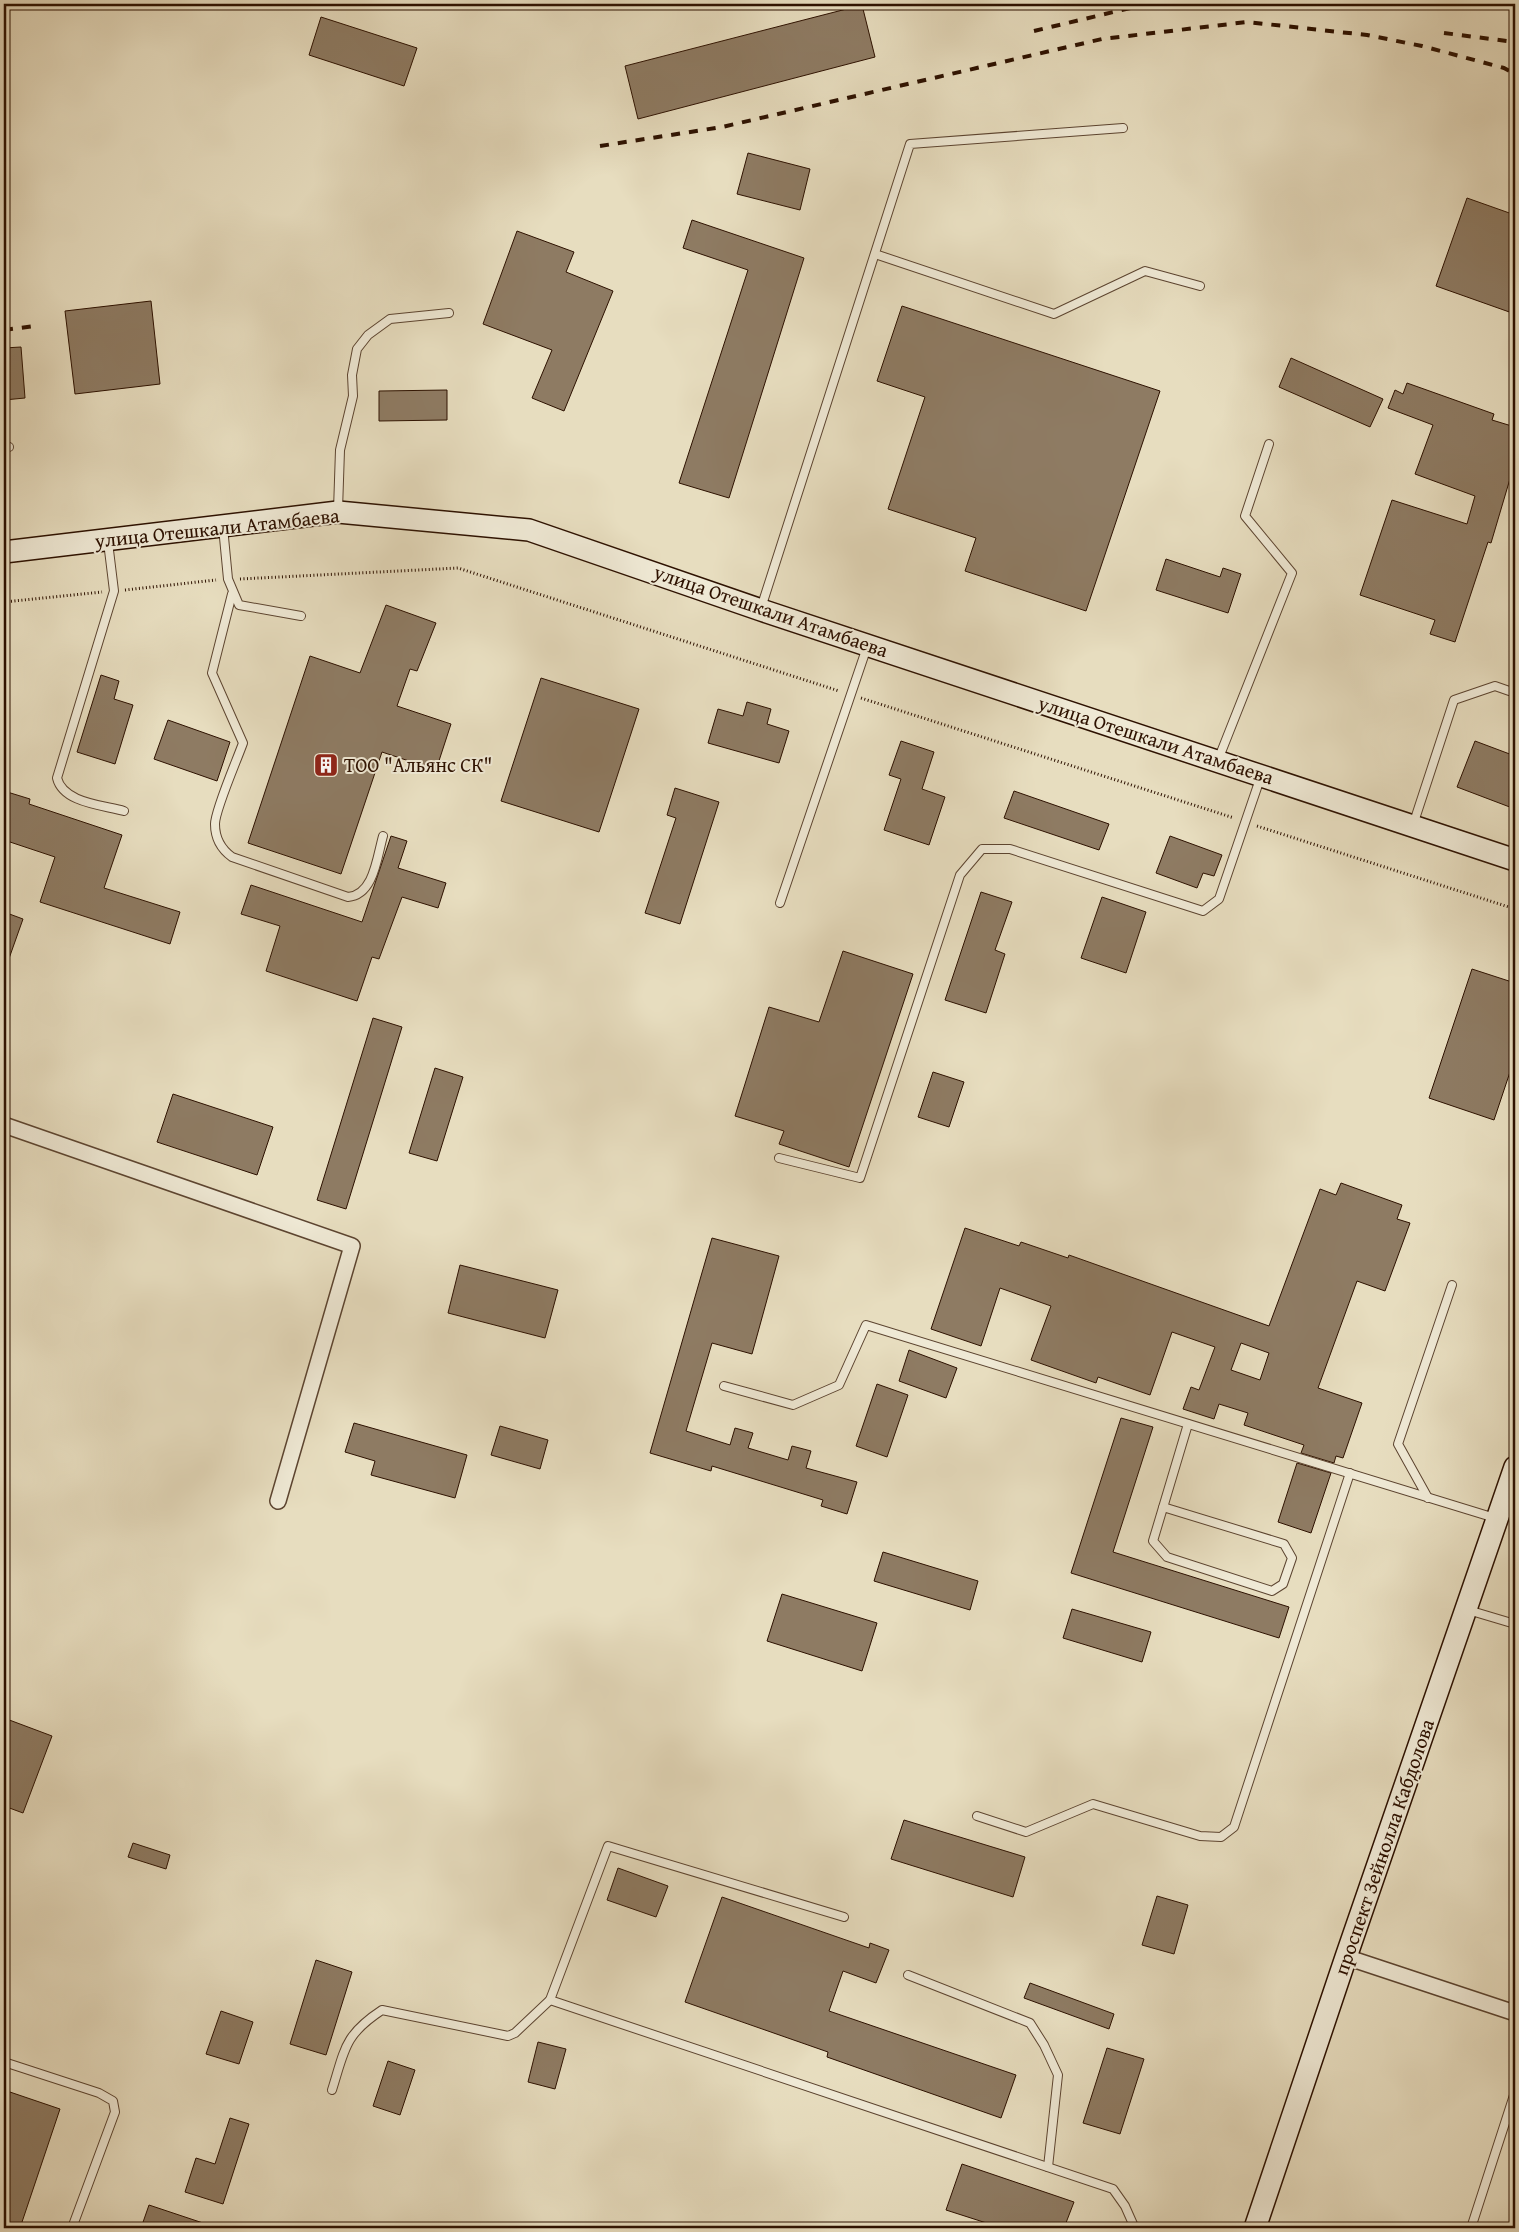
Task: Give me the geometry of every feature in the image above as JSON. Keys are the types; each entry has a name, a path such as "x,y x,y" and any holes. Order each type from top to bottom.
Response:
{"street":[{"name":"улица Отешкали Атамбаева","path":"4,552 338,512 529,530 761,610 1261,774 1515,860"},
{"path":"4,1125 352,1246 278,1501"},
{"name":"проспект Зейнолла Кабдолова","path":"1257,2228 1346,1956 1515,1467"},
{"path":"1346,1956 1515,2014"}],"lane":[{"path":"761,610 910,144 1123,128"},
{"path":"875,254 1054,314 1145,271 1200,286"},
{"path":"338,512 340,450 353,396 352,375 357,349 368,335 390,320 449,313"},
{"path":"1218,760 1292,573 1245,516 1270,444"},
{"path":"223,527 228,579 232,594 239,605 301,616"},
{"path":"108,540 114,591 57,778 59,788 68,795 124,810"},
{"path":"232,594 212,673 243,743 215,823 217,837 222,850 232,857 348,897 358,896 367,887 383,836"},
{"path":"780,903 868,645"},
{"path":"1413,825 1454,700 1495,686 1515,693"},
{"path":"779,1158 860,1178 960,875 982,849 1010,849 1203,910 1219,899 1261,774"},
{"path":"1428,1498 1398,1444 1452,1285"},
{"path":"724,1386 793,1404 839,1385 866,1325 1497,1519"},
{"path":"1164,1507 1284,1544 1292,1558 1283,1584 1272,1591 1167,1557 1153,1541 1188,1424"},
{"path":"977,1816 1026,1832 1093,1804 1200,1836 1222,1837 1234,1827 1350,1474"},
{"path":"1466,1609 1515,1624"},
{"path":"332,2090 348,2042 361,2024 382,2010 508,2036 515,2033 550,2000 608,1846 844,1917"},
{"path":"908,1975 1030,2023 1044,2045 1058,2075 1048,2167"},
{"path":"550,2000 1113,2189 1125,2206 1133,2224 1132,2228"},
{"path":"4,2062 99,2092 113,2101 115,2112 72,2228"},
{"path":"1471,2228 1515,2092"}],"path":[{"path":"4,602 228,579 458,568 1515,909"}],"building":[{"path":"862,5 875,57 638,119 625,66"},
{"path":"321,17 417,48 404,86 309,55"},
{"path":"748,153 810,169 800,210 737,194"},
{"path":"1467,198 1515,215 1515,314 1436,286"},
{"path":"692,220 804,258 729,498 679,483 748,270 683,248"},
{"path":"517,231 574,252 566,272 613,291 564,411 532,398 552,350 483,324"},
{"path":"151,301 160,384 75,394 65,311"},
{"path":"902,306 1160,391 1086,611 965,571 976,538 888,509 925,397 877,381"},
{"path":"21,347 25,398 4,400 4,348"},
{"path":"1291,358 1383,399 1370,427 1279,387"},
{"path":"1407,383 1494,414 1492,420 1515,427 1515,462 1491,543 1488,542 1455,642 1430,634 1435,620 1360,595 1392,500 1467,524 1475,496 1415,474 1433,425 1388,408 1395,390 1403,394"},
{"path":"447,390 447,420 379,421 379,391"},
{"path":"1166,559 1220,577 1223,568 1241,574 1228,613 1156,590"},
{"name":"ТОО \"Альянс СК\"","path":"386,605 436,623 417,671 410,669 397,706 451,724 436,770 382,752 341,874 248,843 310,656 360,673"},
{"path":"101,675 119,681 114,699 133,705 115,764 77,752"},
{"path":"541,678 639,709 599,832 501,801"},
{"path":"747,702 771,709 767,724 789,731 779,763 708,743 718,709 743,716"},
{"path":"168,720 230,742 217,781 154,759"},
{"path":"901,741 934,752 922,789 945,797 929,845 884,830 901,779 889,775"},
{"path":"1475,741 1515,756 1515,809 1457,787"},
{"path":"675,788 719,802 680,924 645,913 676,818 667,815"},
{"path":"4,791 30,799 29,804 122,835 104,888 180,912 170,944 40,902 55,857 4,840"},
{"path":"1014,791 1109,824 1099,850 1004,818"},
{"path":"391,836 407,841 398,868 446,883 438,908 402,897 379,959 372,957 357,1001 266,971 280,926 241,914 251,885 362,922"},
{"path":"1170,836 1222,855 1214,876 1203,873 1197,888 1156,873"},
{"path":"981,892 1012,902 995,950 1005,954 986,1013 945,1000"},
{"path":"1102,897 1146,912 1126,973 1081,958"},
{"path":"4,912 23,919 6,967 4,966"},
{"path":"843,951 913,974 849,1167 779,1144 784,1131 735,1116 769,1007 819,1022"},
{"path":"1472,969 1515,983 1515,1057 1494,1120 1429,1098"},
{"path":"373,1018 402,1027 346,1209 317,1200"},
{"path":"435,1068 463,1077 437,1161 409,1153"},
{"path":"933,1072 964,1082 949,1127 918,1117"},
{"path":"173,1094 273,1127 257,1175 157,1142"},
{"path":"1341,1183 1402,1205 1397,1219 1410,1223 1385,1291 1357,1281 1318,1388 1362,1403 1343,1458 1336,1456 1334,1463 1301,1453 1304,1445 1244,1425 1248,1413 1219,1404 1214,1419 1183,1409 1191,1387 1199,1390 1215,1347 1172,1332 1150,1395 1098,1377 1096,1383 1031,1360 1051,1306 1000,1288 981,1346 931,1329 965,1228 1019,1246 1021,1242 1068,1258 1069,1255 1269,1326 1320,1189 1336,1195","holes":["1241,1343 1269,1353 1260,1380 1231,1370"]},
{"path":"712,1238 779,1256 752,1354 712,1343 686,1431 730,1445 735,1428 753,1433 748,1448 788,1460 792,1446 811,1451 806,1468 857,1482 847,1514 821,1506 823,1500 712,1466 711,1471 650,1453"},
{"path":"460,1265 558,1290 545,1338 448,1313"},
{"path":"909,1350 957,1368 946,1398 899,1381"},
{"path":"877,1384 908,1395 887,1457 856,1446"},
{"path":"1121,1418 1153,1427 1113,1552 1289,1607 1279,1638 1071,1573"},
{"path":"354,1423 467,1455 455,1498 371,1475 375,1461 345,1452"},
{"path":"500,1426 548,1440 540,1469 491,1455"},
{"path":"1297,1463 1331,1473 1311,1533 1278,1522"},
{"path":"883,1552 978,1581 970,1610 874,1581"},
{"path":"782,1594 877,1623 862,1671 767,1641"},
{"path":"1072,1609 1151,1632 1142,1662 1063,1638"},
{"path":"4,1718 52,1736 23,1813 4,1806"},
{"path":"904,1820 1025,1857 1013,1897 891,1859"},
{"path":"133,1843 170,1855 166,1869 128,1857"},
{"path":"618,1868 668,1886 656,1917 607,1900"},
{"path":"1157,1896 1188,1905 1174,1954 1142,1945"},
{"path":"722,1897 869,1948 870,1943 889,1950 876,1983 843,1971 829,2011 1016,2075 1001,2118 827,2057 828,2052 685,2002"},
{"path":"316,1960 352,1972 326,2055 290,2044"},
{"path":"1030,1983 1114,2014 1109,2029 1024,1998"},
{"path":"221,2011 253,2022 239,2064 206,2054"},
{"path":"538,2042 566,2049 555,2089 528,2082"},
{"path":"1107,2048 1144,2059 1120,2134 1083,2123"},
{"path":"388,2061 415,2070 400,2115 373,2106"},
{"path":"4,2090 60,2109 20,2228 4,2228"},
{"path":"230,2118 249,2124 223,2204 185,2192 196,2158 215,2164"},
{"path":"962,2164 1074,2202 1064,2228 1002,2228 946,2210"},
{"path":"149,2205 209,2225 209,2228 141,2228"}],"railway":[{"path":"1034,31 1147,4"},
{"path":"600,146 722,127 1102,39 1247,22 1367,35 1422,46 1504,68 1515,74"},
{"path":"1444,33 1515,42"},
{"path":"4,330 35,326"}],"place":[{"name":"ТОО \"Альянс СК\"","path":"326,765"}]}
